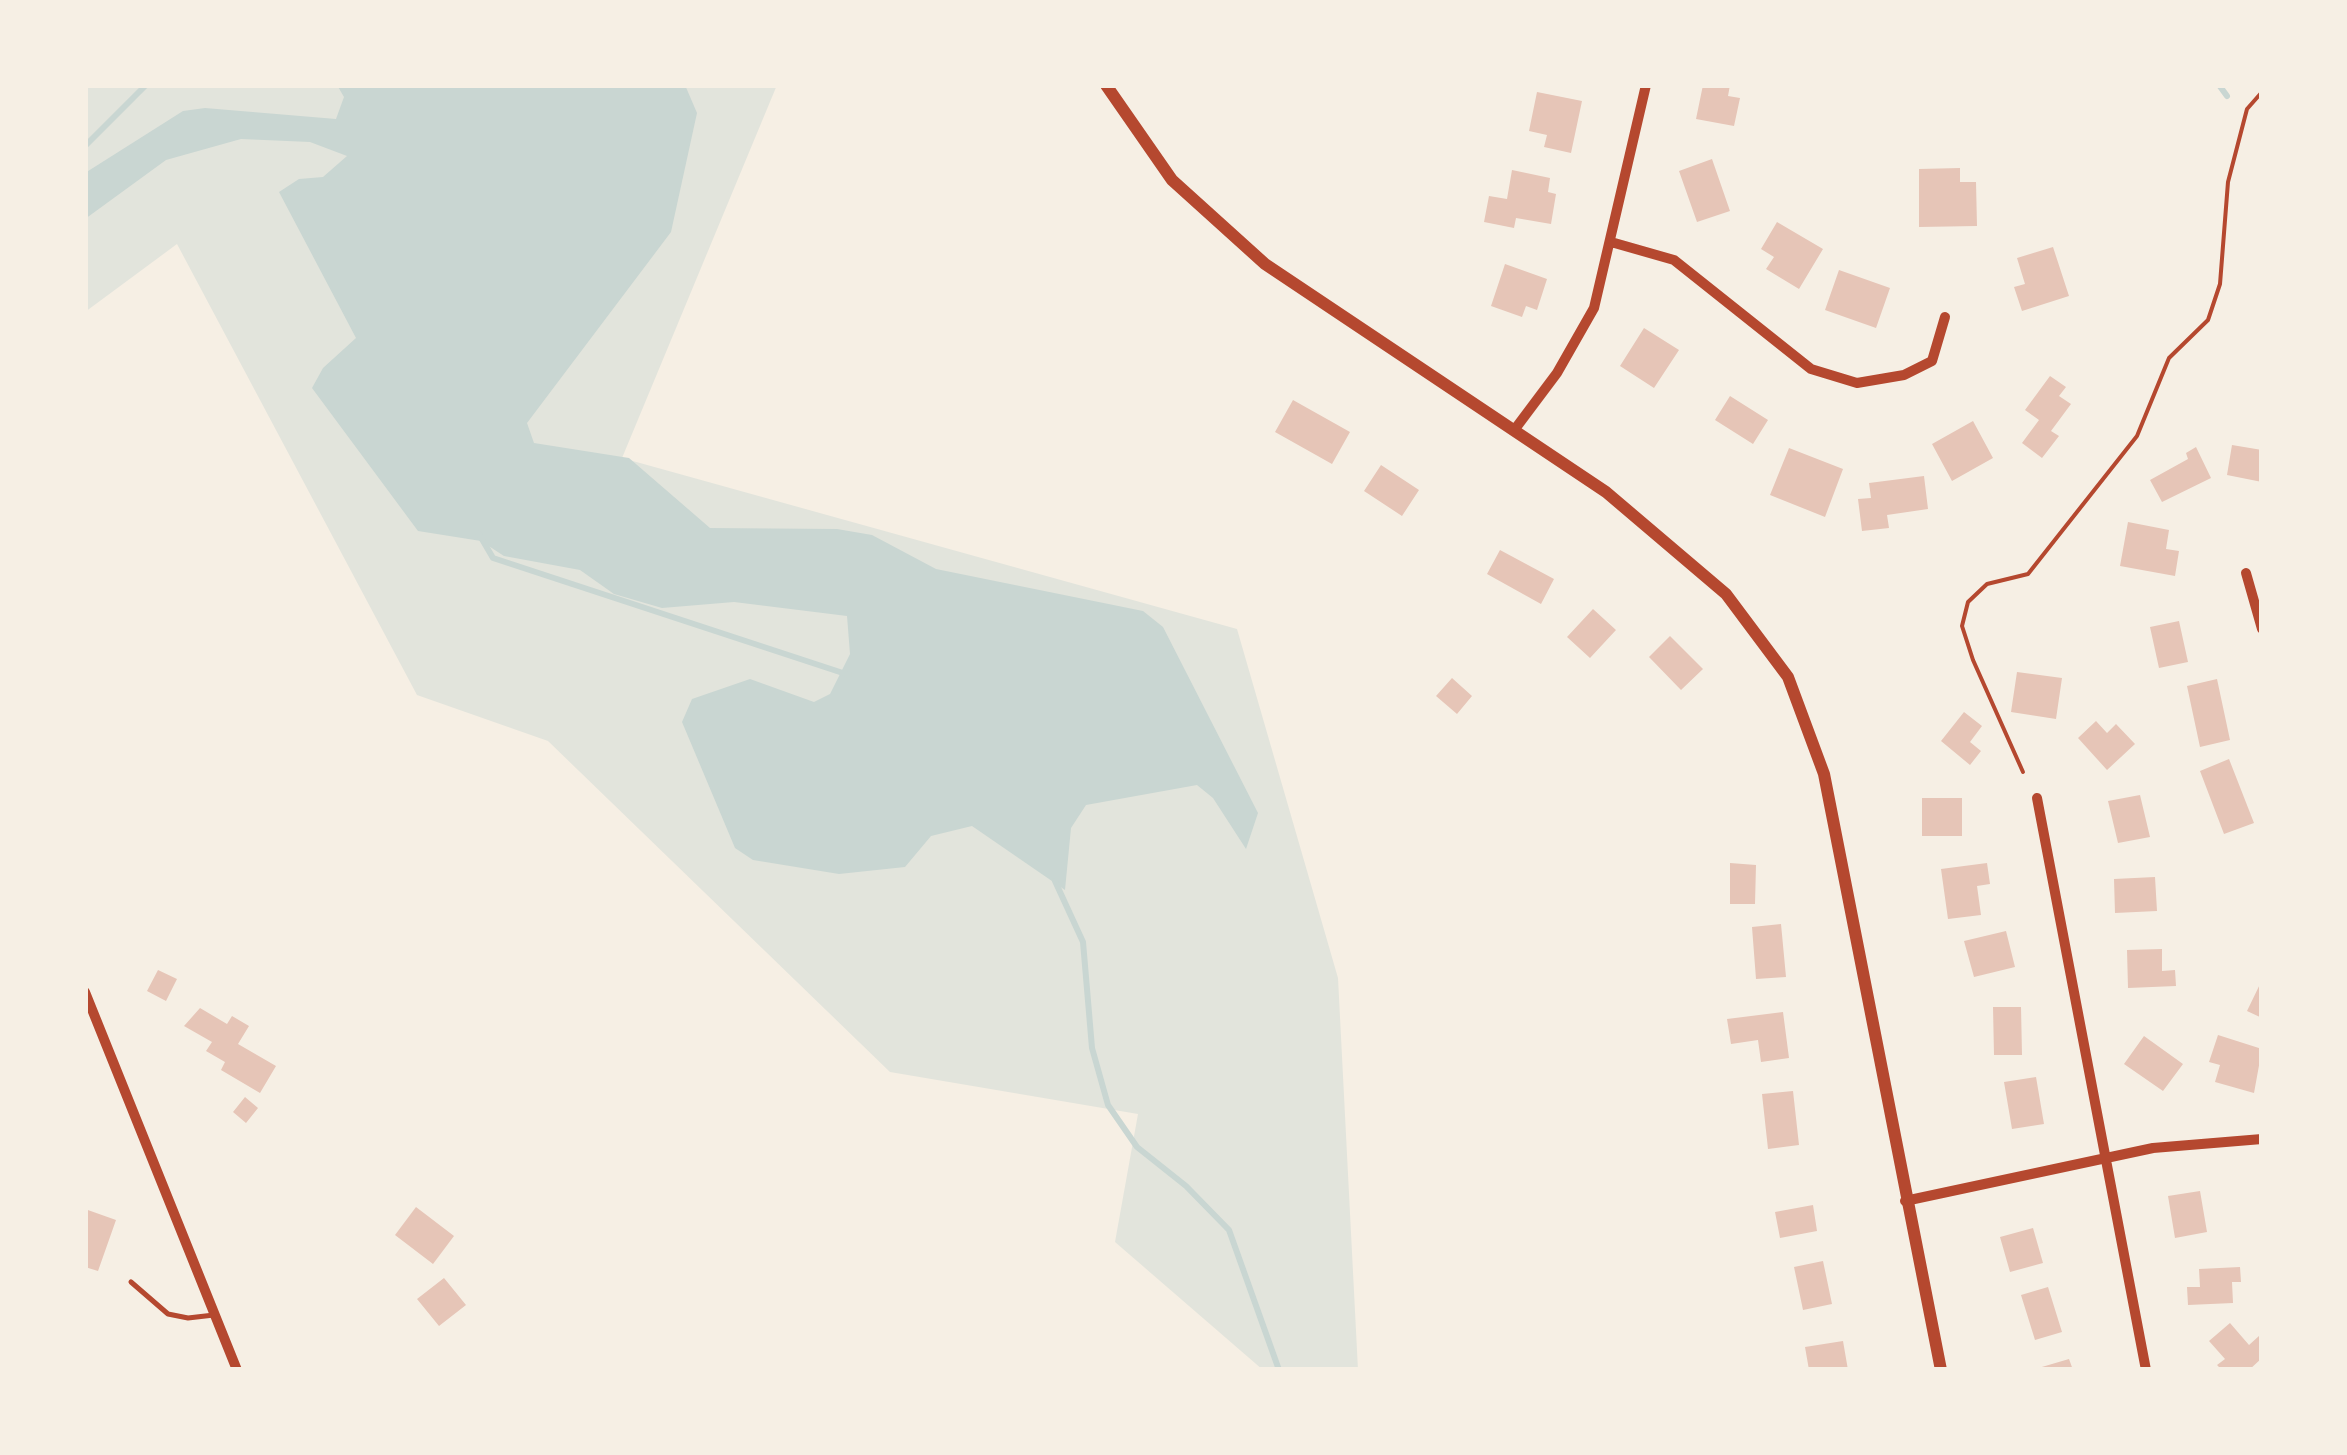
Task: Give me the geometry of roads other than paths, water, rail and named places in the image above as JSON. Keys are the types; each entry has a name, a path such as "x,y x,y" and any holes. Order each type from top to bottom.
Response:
{"street":[{"path":"1106,85 1172,180 1265,264 1606,492 1726,594 1788,677 1824,774 1941,1370"},
{"path":"1515,430 1557,373 1594,308 1646,85"},
{"path":"1611,242 1674,260 1811,369 1858,383 1904,375 1932,361 1945,318"},
{"path":"2246,573 2262,629"},
{"path":"2037,798 2146,1370"},
{"path":"85,992 237,1370"},
{"path":"1905,1201 2106,1158 2204,1142 2262,1139"}],"lane":[{"path":"131,1282 168,1314 188,1318 214,1315"}],"waterway":[{"path":"85,146 146,85"},
{"path":"2219,85 2227,96"},
{"path":"479,534 493,558 849,675"},
{"path":"1055,881 1083,942 1092,1048 1108,1105 1137,1147 1186,1186 1229,1230 1279,1370"}]}
